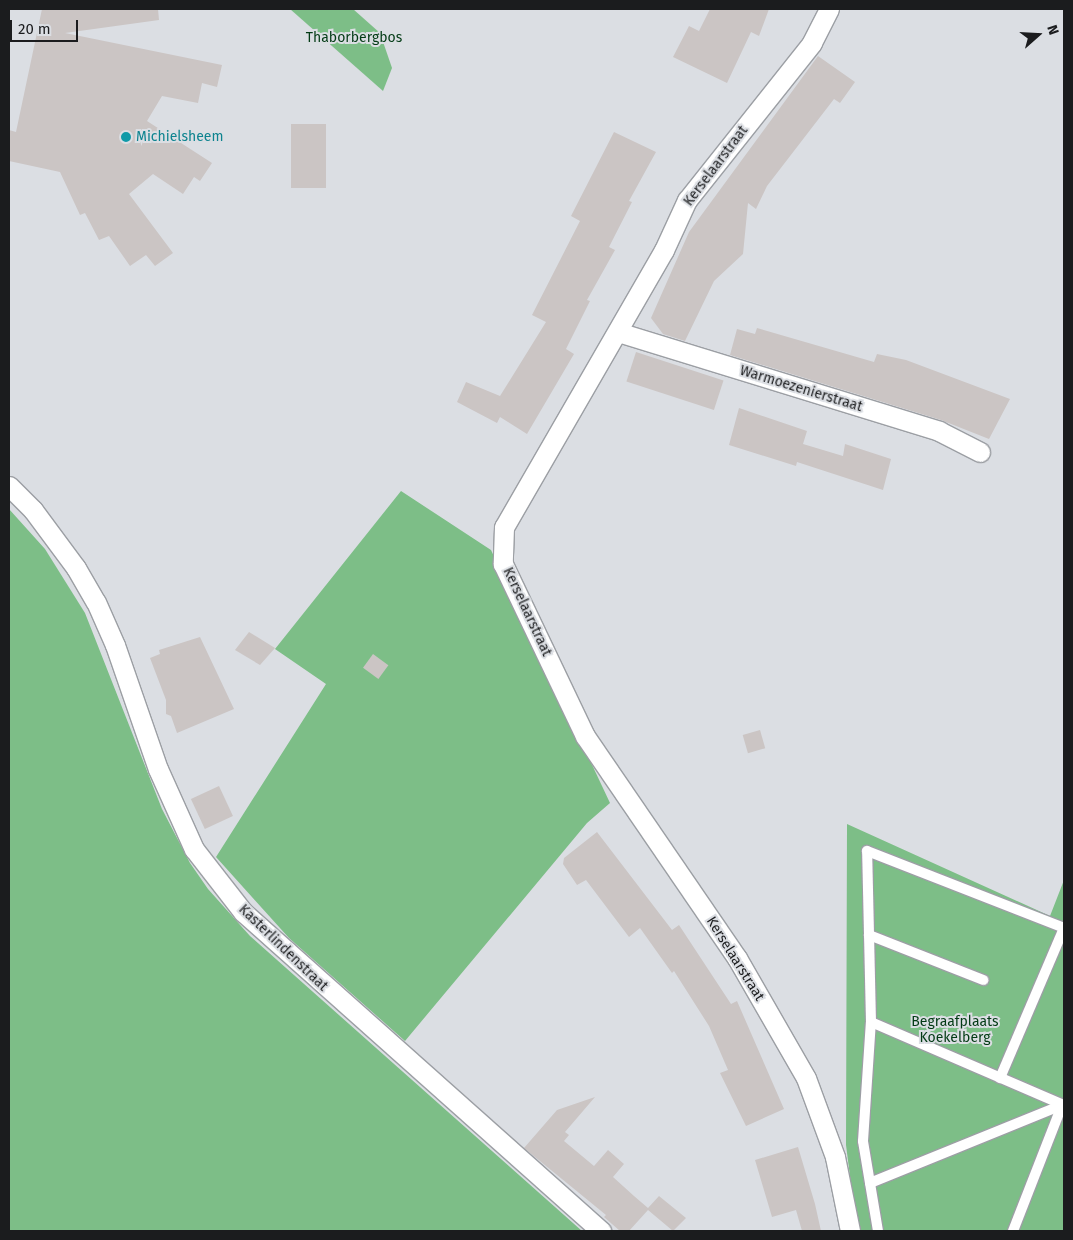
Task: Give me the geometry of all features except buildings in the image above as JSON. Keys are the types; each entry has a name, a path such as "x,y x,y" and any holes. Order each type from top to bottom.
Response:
{"street":[{"name":"Kerselaarstraat","path":"829,9 812,43 687,200 664,250 504,527 504,564 585,736 737,958 806,1078 835,1157 850,1231"},
{"name":"Warmoezenierstraat","path":"618,332 939,432 980,452"},
{"name":"Kasterlindenstraat","path":"9,486 32,510 76,568 96,602 115,645 158,769 194,849 243,912 601,1231"}],"lane":[{"path":"878,1231 864,1141 871,1022 867,851 1064,928 1000,1078"},
{"path":"869,935 983,980"},
{"path":"871,1022 1064,1107"},
{"path":"870,1183 1064,1107"},
{"path":"1013,1231 1064,1107"}],"green space":[{"name":"Thaborbergbos","path":"290,9 353,9 380,33 392,68 383,91"},
{"path":"401,491 491,550 610,803 587,823 405,1041 289,938 216,857 326,684 275,649"},
{"path":"9,509 45,549 85,613 162,809 190,863 208,889 250,936 582,1231 9,1231"},
{"name":"Begraafplaats Koekelberg","path":"847,824 1050,916 1064,880 1064,1231 857,1231 846,1145"}],"place":[{"name":"Michielsheem","path":"126,137"}]}
